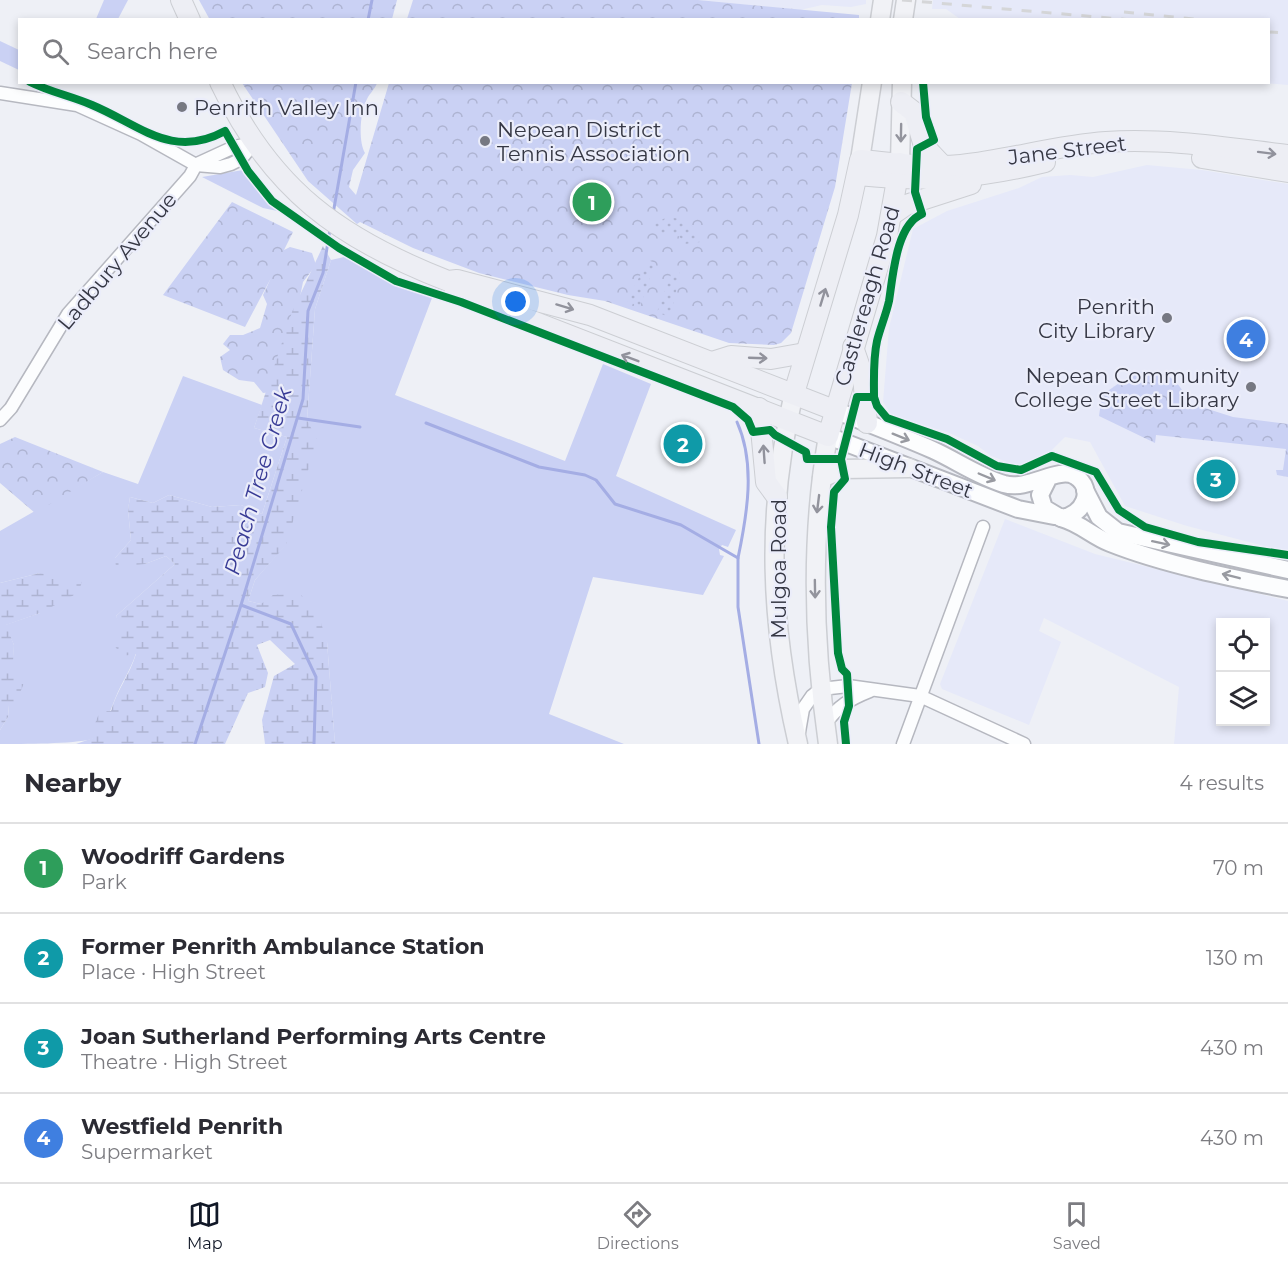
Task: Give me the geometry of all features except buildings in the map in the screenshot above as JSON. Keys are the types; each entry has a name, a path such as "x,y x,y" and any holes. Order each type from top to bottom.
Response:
{"highway":[{"path":"180,0 189,18"},
{"name":"High Street","path":"221,84 254,143 277,171 321,214 342,230 390,258 448,281 457,280 558,305 795,393 834,410"},
{"path":"902,92 914,112 924,146 942,166"},
{"name":"Jane Street","path":"858,173 976,163 1054,148 1132,141 1181,142 1288,155"},
{"name":"Jane Street","path":"899,171 940,180 993,175 1059,158 1115,151 1169,153 1288,171"},
{"name":"Castlereagh Road","path":"828,436 893,214 899,171"},
{"name":"Castlereagh Road","path":"795,393 858,173"},
{"path":"893,214 906,205 956,191 993,175"},
{"name":"High Street","path":"448,281 454,290 828,436"},
{"path":"853,347 863,376 867,423"},
{"path":"712,362 732,356 771,358 805,353"},
{"path":"759,408 766,482 777,498"}],"main road":[{"path":"880,18 883,0"},
{"path":"903,18 906,0"},
{"name":"Castlereagh Road","path":"858,173 872,84"},
{"name":"Castlereagh Road","path":"899,171 902,92"},
{"name":"Mulgoa Road","path":"795,393 788,420 777,498 774,549 776,624 782,674 798,743"},
{"name":"High Street","path":"834,410 934,451 1006,484 1029,484 1049,477"},
{"name":"High Street","path":"828,436 1018,509 1081,524 1110,543 1191,566 1288,589"},
{"name":"Mulgoa Road","path":"828,436 814,563 828,744"},
{"path":"822,478 842,469 909,468"},
{"path":"1085,489 1082,507 1073,515 1058,517 1041,502 1041,488 1049,477 1060,473 1071,474 1081,481 1085,489 1099,517 1118,532 1288,570"}],"street":[{"path":"0,93 77,105 141,134 196,165 210,167 231,164 242,159 254,143"},
{"name":"Ladbury Avenue","path":"0,420 11,408 68,314 190,176 196,165"},
{"path":"903,744 983,527"},
{"path":"798,743 803,709 812,696 822,689 848,686 870,691 904,692 920,696 1024,744"},
{"path":"825,724 835,710 848,700 870,691"}],"shaded area":[{"path":"699,0 866,0 866,4 851,7 822,5 800,10"},
{"path":"933,0 1288,0 1288,85 1270,84 1270,18 959,18 946,9 932,9"},
{"path":"1147,165 1202,170 1288,184 1288,552 1187,526 1125,506 1090,442 1065,437 1031,471 991,456 978,446 947,432 892,416 883,402 889,328 913,229 947,211 1019,188 1042,177 1070,175 1093,177"},
{"path":"1005,519 1095,554 1288,601 1288,744 1174,744 1179,687 1044,618 1039,631 1061,642 1029,725 942,689 940,684"}],"green space":[{"path":"104,0 128,0 119,18 96,18"},
{"path":"199,0 397,0 392,18 209,18"},
{"path":"413,0 698,0 859,15 859,18 407,18"},
{"path":"0,41 18,50 18,70 0,61"},
{"path":"243,84 376,84 363,111 361,134 365,153 353,170 349,187 356,195 389,84 852,84 835,187 791,333 781,343 774,345 729,343 605,301 568,295 479,273 413,248 360,222 357,224 308,181"},
{"path":"243,170 260,193 282,212 263,208 202,177"},
{"path":"232,202 293,232 284,250 290,247 312,253 316,265 303,282 281,391 263,393 254,382 239,380 223,370 220,357 230,350 223,344 230,335 243,335 260,328 267,304 263,295 271,278 245,327 163,295"},
{"path":"665,218 678,218 688,222 695,230 700,242 685,244 674,234 661,237 650,227"},
{"path":"323,246 331,260 315,309 307,420 317,440 286,545 255,580 248,601 261,604 273,595 299,593 317,610 327,642 335,744 265,744 262,720 274,676 295,664 270,640 257,645 268,673 265,687 248,693 225,744 76,744 93,738 92,731 100,711 111,711 136,654 122,656 114,645 120,627 116,616 175,564 166,556 145,564 116,567 115,558 131,540 128,510 130,497 153,503 169,495 212,507 241,505 262,514 287,437 254,428 292,312"},
{"path":"344,257 432,298 395,395 565,461 603,364 651,384 616,476 736,530 728,547 722,545 719,549 720,555 724,556 703,595 593,577 549,714 624,744 335,744 327,642 261,604 248,601 255,580 286,544 307,420 315,309 331,260"},
{"path":"648,260 655,263 640,307 627,301"},
{"path":"673,269 680,270 671,318 657,312"},
{"path":"1144,371 1160,373 1172,379 1182,389 1189,403 1233,417 1288,424 1288,477 1277,475 1276,470 1283,470 1286,449 1156,435 1155,443 1099,416 1102,395 1132,374"},
{"path":"183,376 262,405 254,428 287,437 262,514 241,505 212,507 169,495 153,503 130,497 128,510 131,540 115,558 145,564 166,556 175,564 116,616 136,653 109,715 92,739 0,744 0,730 8,717 14,645 5,625 40,613 40,573 0,583 0,531 103,472 138,484"},
{"path":"15,437 103,472 35,513 0,483 0,444"},
{"path":"40,573 82,582 78,593 40,613 6,625 14,645 13,665 24,683 17,700 9,705 8,717 0,730 0,583"}],"waterway":[{"name":"Peach Tree Creek","path":"368,18 372,0"},
{"name":"Peach Tree Creek","path":"333,214 356,84"},
{"name":"Peach Tree Creek","path":"195,744 241,605 303,399 308,311 323,273 330,229"},
{"path":"298,418 360,427"},
{"path":"737,422 743,438 748,472 747,507 738,558"},
{"path":"426,423 539,467 585,475 596,480 615,504 681,525 738,558 738,607 759,744"},
{"path":"241,605 291,624 316,677 314,744"}],"railway":[{"path":"902,0 1109,18"},
{"path":"1124,12 1184,18"},
{"path":"1270,32 1288,33"}],"cycle path":[{"path":"34,84 92,105 141,130 172,141 189,142 206,139 225,131 248,171 272,201 339,248 396,281 461,302 733,407 748,420 753,432 770,430 806,452 807,459 841,459"},
{"path":"874,397 876,348 889,301 897,252 906,229 922,214 915,192 917,149 934,140 926,117 923,84"},
{"path":"846,744 844,722 849,706 847,674 842,669 838,653 831,527 834,492 845,479 841,459 857,397 874,397 877,406 887,418 947,439 997,466 1021,470 1052,456 1096,472 1119,510 1145,527 1198,542 1288,555"}],"place":[{"name":"Penrith Valley Inn","path":"182,107"},
{"name":"Nepean District Tennis Association","path":"485,141"},
{"name":"Woodriff Gardens","path":"592,202"},
{"name":"Penrith City Library","path":"1167,318"},
{"name":"Westfield Penrith","path":"1246,339"},
{"name":"Nepean Community College Street Library","path":"1251,387"},
{"name":"Former Penrith Ambulance Station","path":"683,444"},
{"name":"Joan Sutherland Performing Arts Centre","path":"1216,479"}]}
